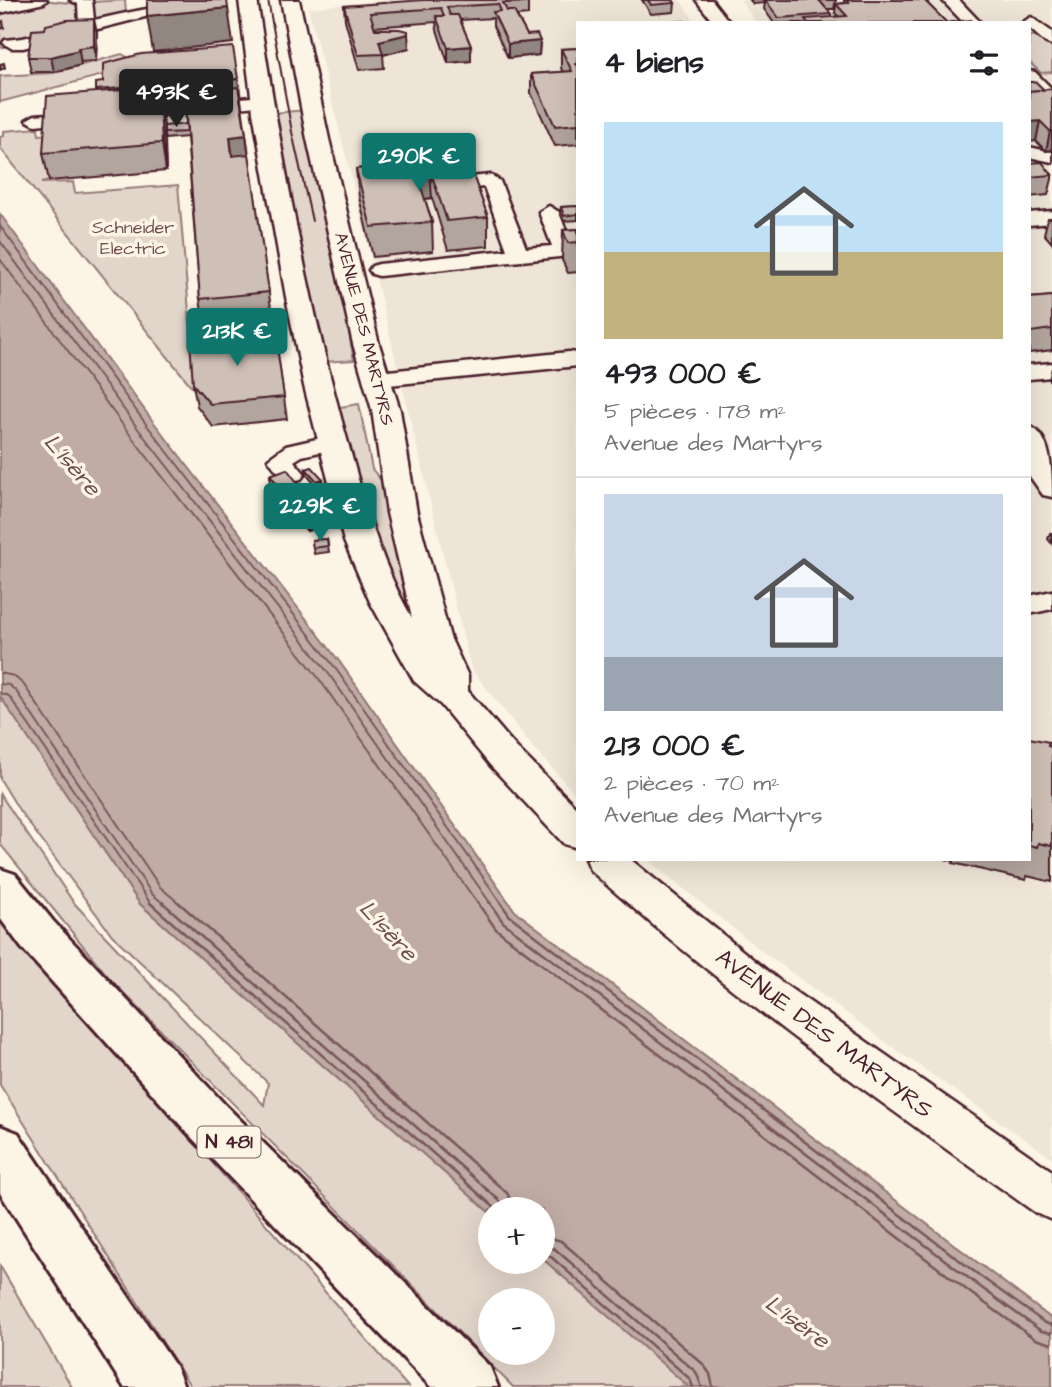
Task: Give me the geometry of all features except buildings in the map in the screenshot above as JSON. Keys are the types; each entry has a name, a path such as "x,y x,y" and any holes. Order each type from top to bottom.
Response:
{"highway":[{"path":"0,1 6,0"},
{"name":"N 481","path":"0,886 37,934 210,1123 471,1387"},
{"path":"0,1149 156,1387"}],"main road":[{"name":"AVENUE DES MARTYRS","path":"290,0 318,139 366,344 349,383 334,442 360,541 386,602 426,673 453,696 503,756 576,832"},
{"name":"AVENUE DES MARTYRS","path":"241,1 263,101 349,383 386,410 402,513 433,637 451,676 453,696"},
{"path":"263,101 311,97"},
{"name":"AVENUE DES MARTYRS","path":"606,861 644,896 745,977 908,1097 1052,1198"}],"street":[{"path":"0,8 39,0"},
{"path":"78,0 85,1 87,26"},
{"path":"705,0 721,21"},
{"path":"950,0 971,21"},
{"path":"11,43 23,43 153,10 201,1"},
{"path":"1031,22 1051,38"},
{"path":"1031,78 1052,79"},
{"path":"1031,78 1052,99"},
{"path":"35,120 263,101"},
{"path":"1031,152 1052,157"},
{"path":"412,188 491,181 519,255"},
{"path":"379,270 571,250 549,212"},
{"path":"1031,219 1052,217"},
{"path":"349,383 575,358"},
{"path":"1031,372 1052,370"},
{"path":"1031,436 1052,465"},
{"path":"293,474 279,459 294,451 334,442"},
{"path":"1031,461 1052,489"},
{"path":"1031,605 1052,600"}],"shaded area":[{"path":"387,0 680,0 695,21 576,21 576,795 532,746 471,669 308,8"},
{"path":"740,0 1052,0 1052,1158 902,1054 763,952 649,861 1031,861 1031,21 756,21"}],"green space":[{"path":"43,0 78,4 77,26 35,36 18,37 8,46 0,48 0,10"},
{"path":"125,0 126,14 99,21 93,17 91,2"},
{"path":"1052,35 1052,72 1041,73 1031,64 1031,36"},
{"path":"122,54 141,65 0,102 0,76 53,73"},
{"path":"307,110 354,360 323,362 273,113"},
{"name":"Schneider Electric","path":"38,128 39,135 52,134 49,181 41,183 73,182 75,193 178,185 196,392 0,148 0,137 4,136 4,131"},
{"path":"359,404 372,469 383,483 429,655 380,564 334,408"},
{"path":"0,696 140,904 478,1202 478,1274 555,1274 555,1270 689,1387 513,1387 491,1365 555,1365 555,1288 478,1288 478,1352 111,980 0,844 0,794 74,903 264,1105 268,1083 112,935 19,810 0,779"},
{"path":"0,919 408,1387 191,1387 0,1085"},
{"path":"0,1266 72,1387 0,1387"}],"water":[{"name":"L'Isère","path":"0,214 152,420 339,661 515,911 1052,1319 1052,1387 689,1387 555,1270 555,1197 478,1197 478,1202 140,904 0,696"}],"tram line":[{"path":"268,0 292,132 312,221"}]}
